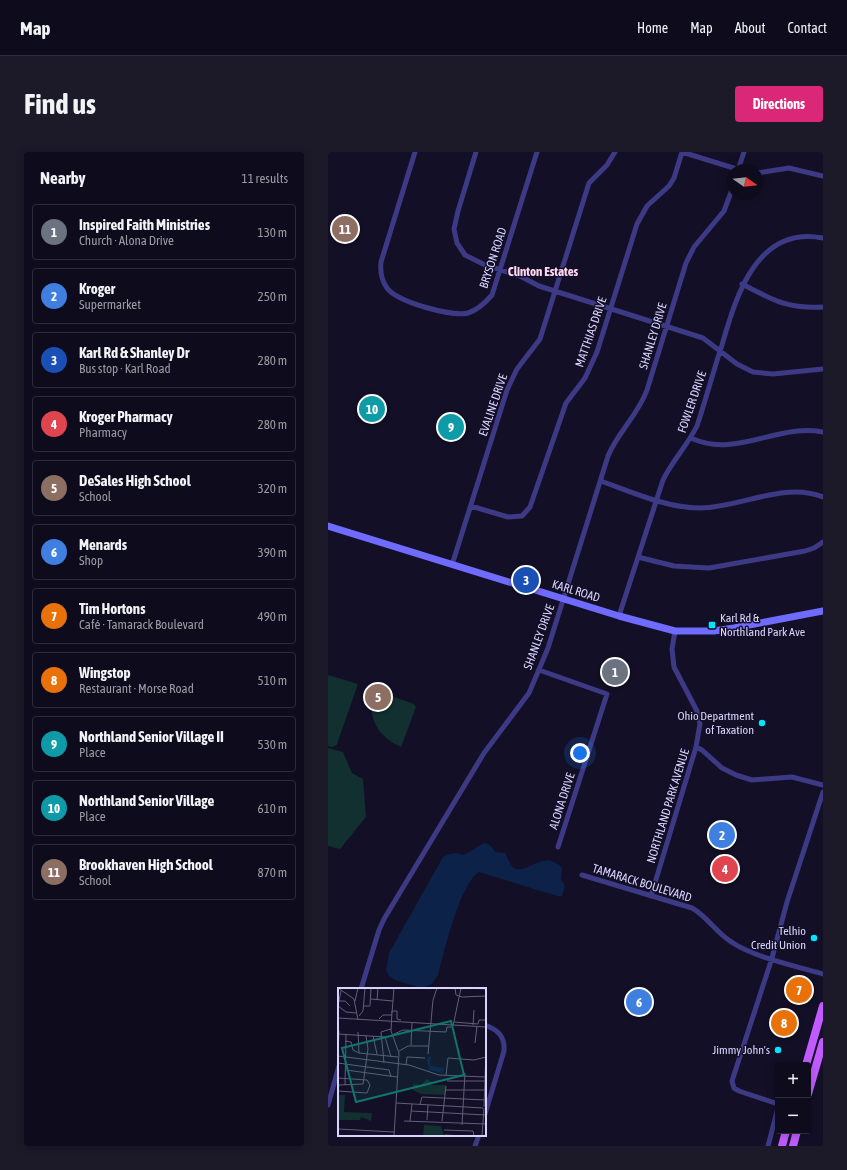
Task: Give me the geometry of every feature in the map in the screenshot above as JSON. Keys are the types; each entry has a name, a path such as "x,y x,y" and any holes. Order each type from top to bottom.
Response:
{"main road":[{"name":"KARL ROAD","path":"328,526 619,616 675,631 714,631 823,611"},
{"path":"807,1062 823,1006"},
{"path":"811,1084 823,1042"},
{"path":"782,1146 785,1134"},
{"path":"793,1146 796,1134"}],"street":[{"name":"BRYSON ROAD","path":"415,152 381,262 382,280 387,289 400,298 446,312 467,313 477,309 492,295 537,152"},
{"path":"476,152 454,229 457,243 465,255 485,265 555,291 703,338 736,364 759,373 780,374 823,369"},
{"name":"EVALINE DRIVE","path":"452,565 507,390 517,369 540,339 589,183 607,165 615,152"},
{"path":"682,152 727,166"},
{"name":"MATTHIAS DRIVE","path":"470,506 508,517 522,516 530,507 537,491 566,403 590,369 640,216 651,202 669,186 674,178 682,152"},
{"path":"741,164 744,152"},
{"path":"763,172 789,168 823,176"},
{"name":"SHANLEY DRIVE","path":"361,988 379,930 384,919 484,753 529,693 548,648 615,441 642,402 690,254 724,211 728,200"},
{"name":"FOWLER DRIVE","path":"619,616 656,499 670,466 691,438 699,418 736,298 742,284 765,254 781,242 800,237 823,238"},
{"path":"742,284 789,306 798,308 823,307"},
{"path":"691,438 709,445 723,446 800,431 823,432"},
{"path":"601,482 685,507 701,508 718,506 794,491 810,492 823,497"},
{"path":"638,556 674,566 715,568 805,551 814,548 823,542"},
{"name":"NORTHLAND PARK AVENUE","path":"651,896 696,747 700,724 698,711 674,667 672,649 675,631"},
{"name":"ALONA DRIVE","path":"539,670 607,694 558,847"},
{"path":"696,747 711,756 722,768 747,779 766,780 792,777 823,785"},
{"path":"775,1103 734,1088 732,1081 772,958 787,902 823,792"},
{"name":"TAMARACK BOULEVARD","path":"582,875 692,908 703,915 722,935 734,944 823,974"},
{"path":"486,1025 495,1029 502,1035 504,1043 504,1051 486,1111"},
{"path":"328,1105 338,1070"},
{"path":"768,1146 775,1119"},
{"path":"475,1146 479,1136"}],"green space":[{"path":"328,675 358,684 337,745 332,747 328,746"},
{"path":"377,691 414,704 416,707 401,747 386,738 376,726 373,718 372,702 373,693"},
{"path":"328,748 343,752 352,773 363,779 366,817 340,849 328,846"}],"water":[{"path":"484,843 491,846 495,852 505,853 512,866 518,869 523,869 541,861 555,862 562,868 561,879 565,886 562,896 557,896 479,872 472,879 465,890 459,904 438,975 432,984 421,988 395,980 389,976 386,970 389,953 443,857 453,853 464,855"}],"place":[{"name":"Brookhaven High School","path":"345,229"},
{"name":"Northland Senior Village","path":"372,409"},
{"name":"Northland Senior Village II","path":"451,427"},
{"name":"Karl Rd & Shanley Dr","path":"526,580"},
{"name":"Karl Rd & Northland Park Ave","path":"712,625"},
{"name":"Inspired Faith Ministries","path":"615,672"},
{"name":"DeSales High School","path":"378,697"},
{"name":"Ohio Department of Taxation","path":"762,723"},
{"name":"Kroger","path":"722,835"},
{"name":"Kroger Pharmacy","path":"725,869"},
{"name":"Telhio Credit Union","path":"814,938"},
{"name":"Tim Hortons","path":"799,990"},
{"name":"Menards","path":"639,1002"},
{"name":"Wingstop","path":"784,1023"},
{"name":"Jimmy John's","path":"778,1050"}],"district":[{"name":"Clinton Estates","path":"543,271"}]}
